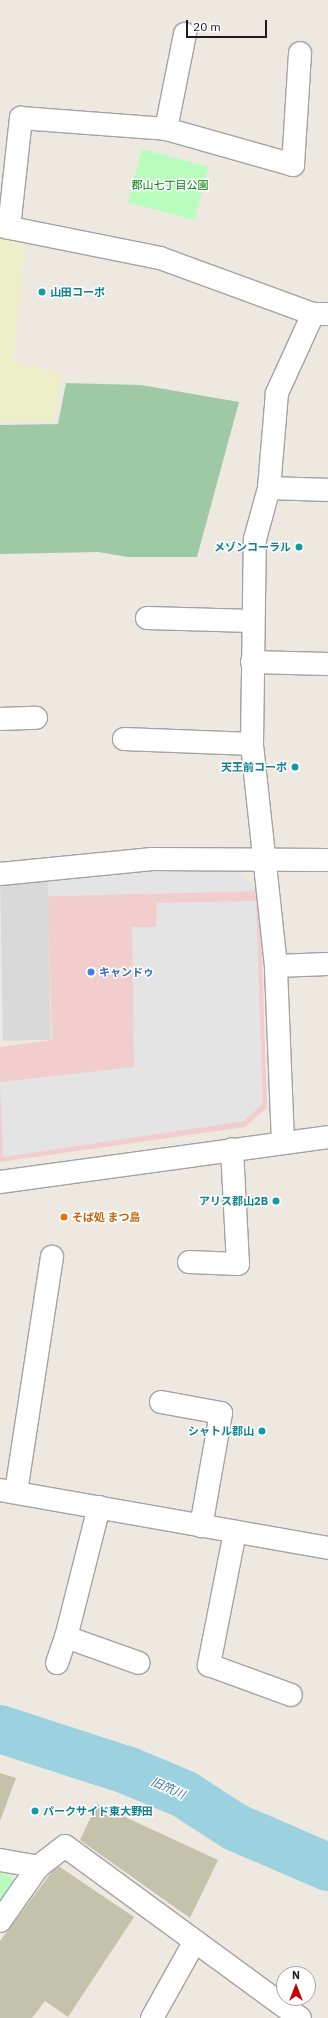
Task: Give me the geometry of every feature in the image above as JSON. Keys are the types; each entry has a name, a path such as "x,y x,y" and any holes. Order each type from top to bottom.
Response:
{"street":[{"path":"166,129 185,34"},
{"path":"283,1143 276,966 252,744 255,539 269,488 277,393 320,314 160,258 4,227 21,118 166,129 293,165 300,53"},
{"path":"269,488 328,490"},
{"path":"147,618 253,621"},
{"path":"252,662 328,664"},
{"path":"0,719 36,718"},
{"path":"124,739 252,744"},
{"path":"0,874 152,859 265,861 328,860"},
{"path":"276,966 328,964"},
{"path":"0,1182 328,1137"},
{"path":"189,1262 238,1264 232,1149"},
{"path":"52,1257 8,1491 328,1548"},
{"path":"161,1402 221,1413 201,1526"},
{"path":"57,1663 66,1637 99,1507"},
{"path":"235,1532 209,1665 291,1695"},
{"path":"66,1637 140,1663"},
{"path":"0,1921 38,1867 65,1846 300,2018"},
{"path":"0,1860 38,1867"},
{"path":"152,2018 195,1941"}],"shaded area":[{"path":"0,238 25,243 14,362 61,373 53,422 0,421"},
{"path":"233,867 260,891 48,896 48,874"},
{"path":"48,874 51,1040 3,1041 0,875"},
{"path":"260,891 267,1108 245,1127 0,1162 0,1047 52,1040 48,896"},
{"path":"256,901 263,1103 244,1121 3,1157 0,1082 134,1067 132,927 156,927 157,903"},
{"path":"0,1773 16,1778 0,1821"},
{"path":"97,1804 218,1860 190,1918 80,1840"},
{"path":"57,1865 134,1917 68,2017 45,2001 32,2018 0,2018 0,1941"}],"green space":[{"name":"郡山七丁目公園","path":"142,149 209,167 194,220 128,202"},
{"path":"66,383 141,385 239,402 197,557 128,557 98,552 0,554 0,425 58,424"},
{"path":"0,1873 11,1875 15,1885 0,1906"}],"waterway":[{"name":"旧笊川","path":"0,1729 129,1771 184,1794 235,1827 328,1867"}],"place":[{"name":"山田コーポ","path":"42,292"},
{"name":"メゾンコーラル","path":"299,547"},
{"name":"天王前コーポ","path":"295,767"},
{"name":"キャンドゥ","path":"91,972"},
{"name":"アリス郡山2B","path":"276,1201"},
{"name":"そば処 まつ島","path":"64,1217"},
{"name":"シャトル郡山","path":"262,1431"},
{"name":"パークサイド東大野田","path":"35,1811"}]}
